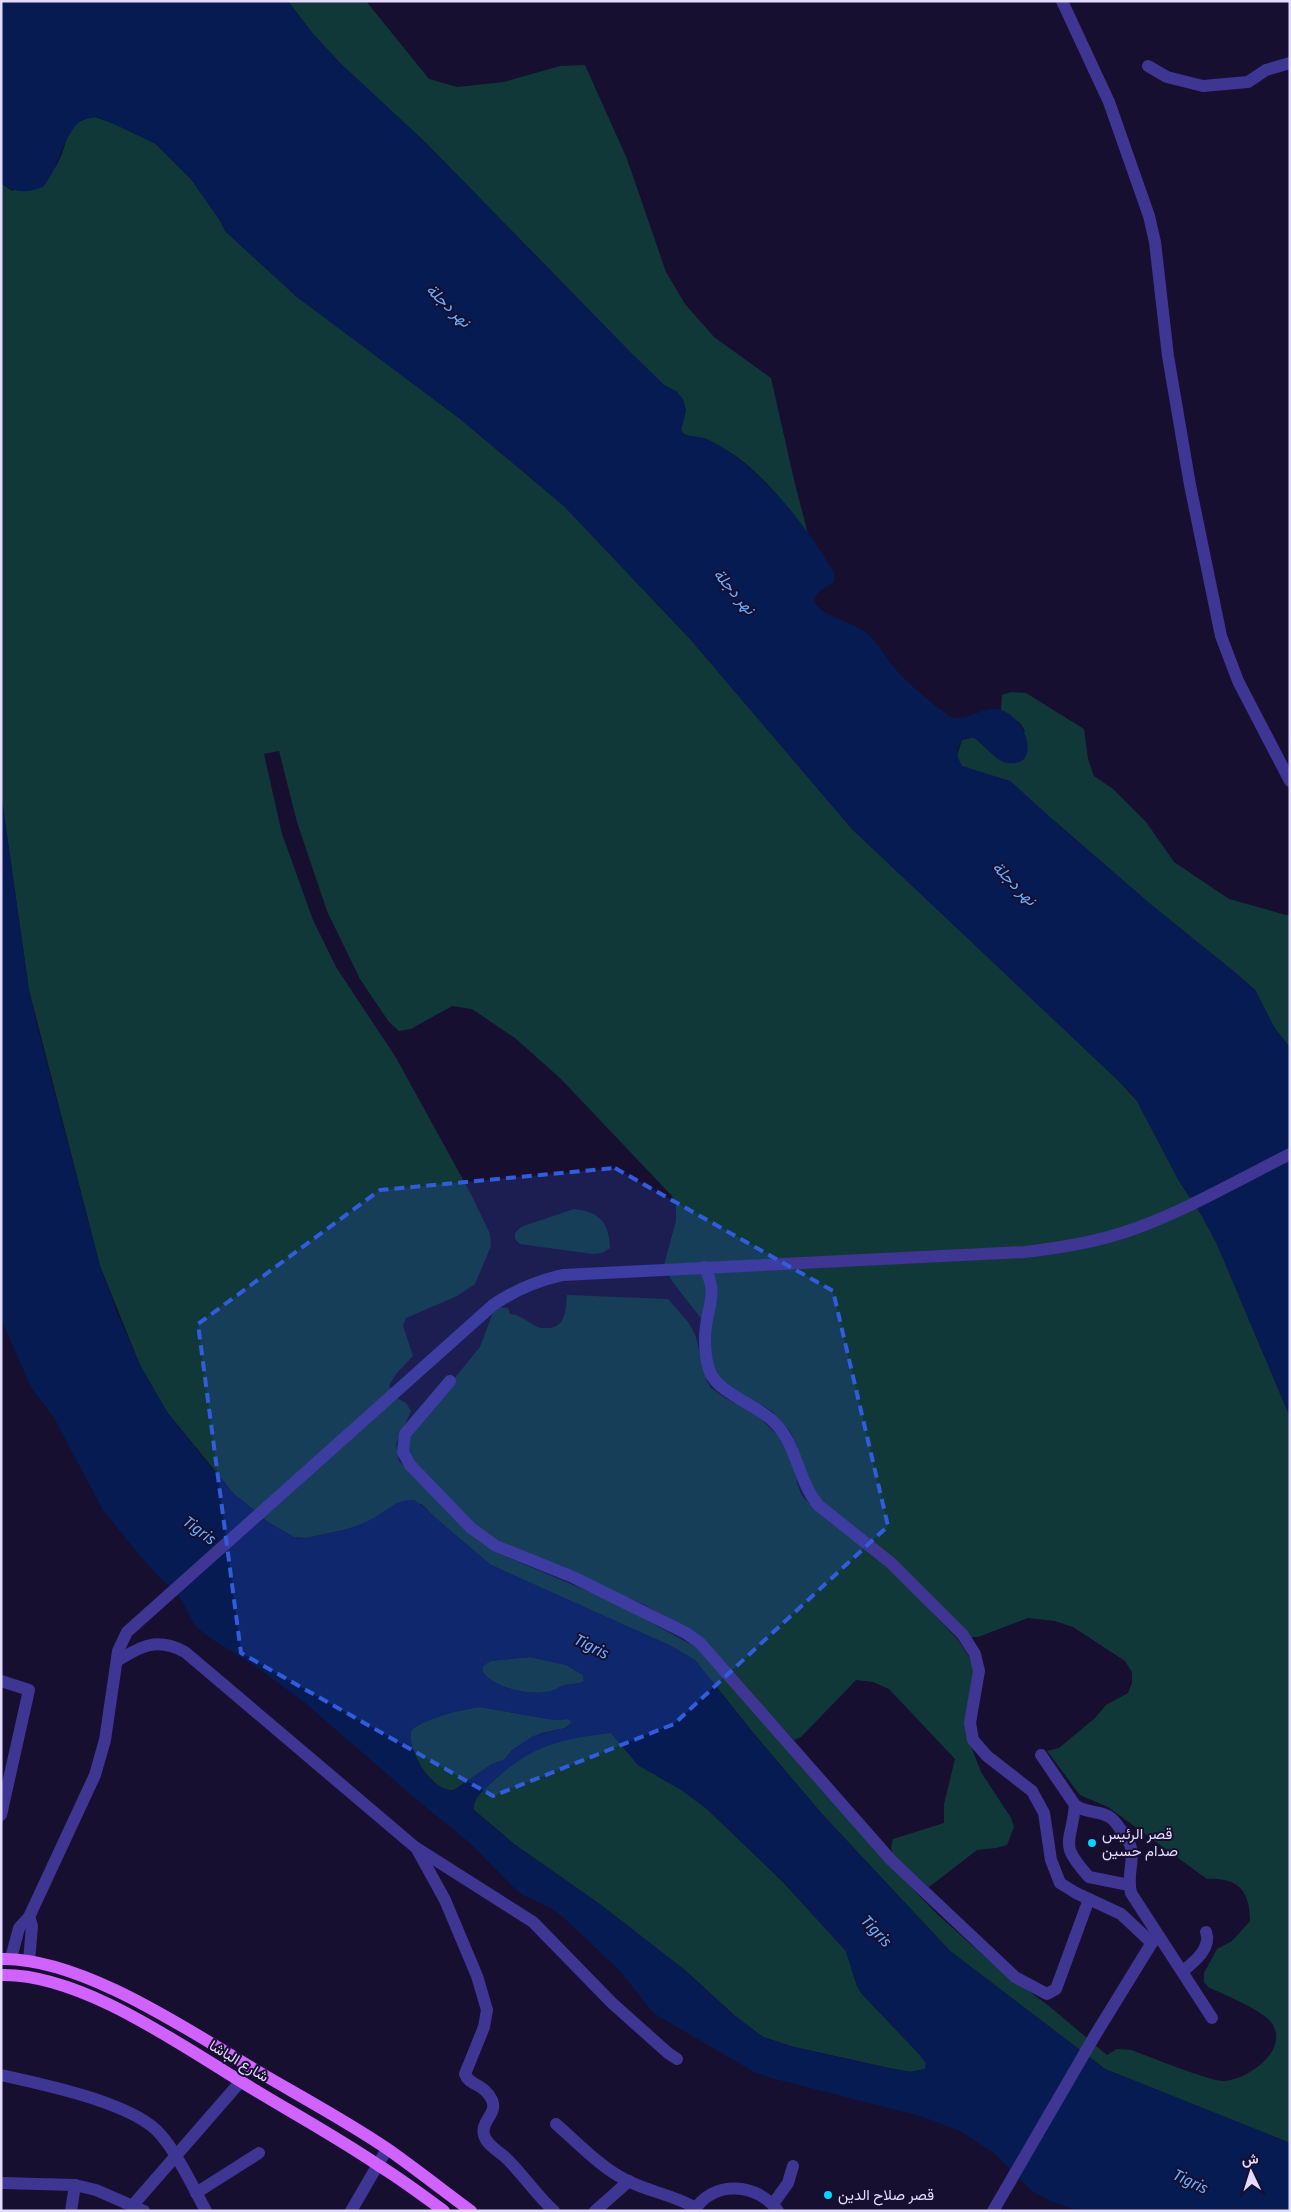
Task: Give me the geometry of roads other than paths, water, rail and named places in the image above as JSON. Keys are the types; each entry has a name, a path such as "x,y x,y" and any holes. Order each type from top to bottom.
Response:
{"main road":[{"path":"6,1958 29,1961 80,1976 155,2011 387,2149 471,2211"},
{"name":"شارع الباشا","path":"1,1976 25,1976 42,1980 98,1999 164,2035 379,2165 444,2211"}],"street":[{"path":"1062,1 1109,102 1149,216 1155,242 1165,336 1190,485 1221,636 1238,681 1290,781"},
{"path":"1148,66 1167,77 1202,86 1248,82 1266,70 1290,63"},
{"path":"6,1958 19,1928 29,1917 95,1774 105,1740 117,1661 123,1638 135,1624 493,1305 526,1286 563,1275 1050,1249 1084,1243 1126,1232 1173,1212 1290,1154"},
{"path":"704,1268 712,1288 705,1338 709,1366 714,1379 722,1387 767,1415 778,1425 792,1447 810,1495 818,1505 891,1563 963,1636 975,1654 978,1670 970,1723 973,1740 987,1756 1032,1791 1036,1797 1046,1820 1051,1860 1057,1880 1066,1888 1121,1914 1155,1938"},
{"path":"450,1381 405,1434 403,1452 410,1465 471,1528 496,1546 573,1577 700,1643 891,1860 1015,1977 1047,1994 1056,1989 1089,1899"},
{"path":"117,1661 144,1646 161,1644 184,1652 415,1847 533,1922 612,2003 659,2046 677,2058"},
{"path":"1,1681 29,1690 1,1815"},
{"path":"1041,1755 1074,1805 1082,1811 1112,1818 1130,1840 1132,1846 1129,1885 1131,1893 1155,1938 1183,1972 1212,2018"},
{"path":"1074,1805 1067,1843 1071,1855 1089,1877 1129,1885"},
{"path":"415,1847 445,1900 477,1976 487,2010 484,2027 465,2074 470,2082 484,2088 492,2101 492,2112 484,2125 485,2139 523,2175 554,2211"},
{"path":"29,1917 32,1926 29,1961"},
{"path":"1183,1972 1196,1960 1206,1946 1208,1940 1206,1932"},
{"path":"993,2209 1094,2037 1155,1938"},
{"path":"1,2074 71,2091 140,2117 162,2136 206,2211"},
{"path":"1,2183 75,2185 139,2208 175,2158 241,2081"},
{"path":"556,2124 602,2164 629,2182 670,2195 695,2209 707,2197 730,2188 753,2191 776,2208 788,2183 793,2166"},
{"path":"351,2211 387,2149"},
{"path":"196,2194 260,2153"},
{"path":"595,2211 629,2182"},
{"path":"71,2211 75,2185"}],"water":[{"name":"نهر دجلة","path":"1,1 288,1 313,34 341,64 426,143 632,354 664,385 677,392 683,399 686,410 681,430 684,434 707,439 727,450 746,464 780,498 810,535 835,574 834,582 815,597 814,601 817,606 828,614 867,633 905,679 949,716 962,718 994,709 1001,710 1018,722 1024,731 1027,741 1028,750 1025,758 1019,762 1008,763 1002,761 997,759 980,742 971,737 962,740 959,747 958,756 962,766 1010,781 1149,903 1232,970 1255,990 1274,1027 1290,1048 1290,1417 1217,1244 1202,1216 1179,1181 1137,1101 1130,1092 852,829 691,640 564,506 459,418 297,297 225,231 221,222 191,179 156,144 103,119 95,117 81,120 69,135 49,179 43,187 22,191 2,184"},
{"name":"Tigris","path":"1,793 29,990 100,1266 140,1365 167,1412 233,1493 268,1522 298,1539 350,1528 372,1519 396,1504 415,1500 491,1565 669,1645 695,1660 822,1814 950,1951 1105,2069 1290,2143 1290,2211 1079,2211 1048,2200 1032,2191 994,2153 960,2131 920,2116 754,2072 653,2013 620,1971 564,1918 551,1908 523,1895 513,1887 471,1844 304,1702 254,1665 213,1640 196,1627 176,1591 159,1577 103,1510 54,1418 31,1387 1,1319","holes":["530,1657 566,1665 583,1675 584,1681 539,1693 502,1686 487,1677 482,1671 483,1666 490,1661","480,1707 554,1720 568,1719 572,1722 565,1728 533,1736 512,1750 504,1760 492,1764 454,1790 446,1789 430,1778 417,1759 411,1739 411,1731 416,1727 424,1722 454,1712","611,1733 638,1765 683,1791 707,1809 783,1882 846,1951 857,1986 862,1994 920,2055 926,2063 925,2069 910,2072 889,2068 794,2047 763,2037 735,2016 686,1971 601,1905 514,1844 474,1810 476,1799 481,1793 518,1761 545,1747 575,1738"]}],"place":[{"name":"قصر الرئيس صدام حسين","path":"1092,1843"},
{"name":"قصر صلاح الدين","path":"828,2195"}]}
